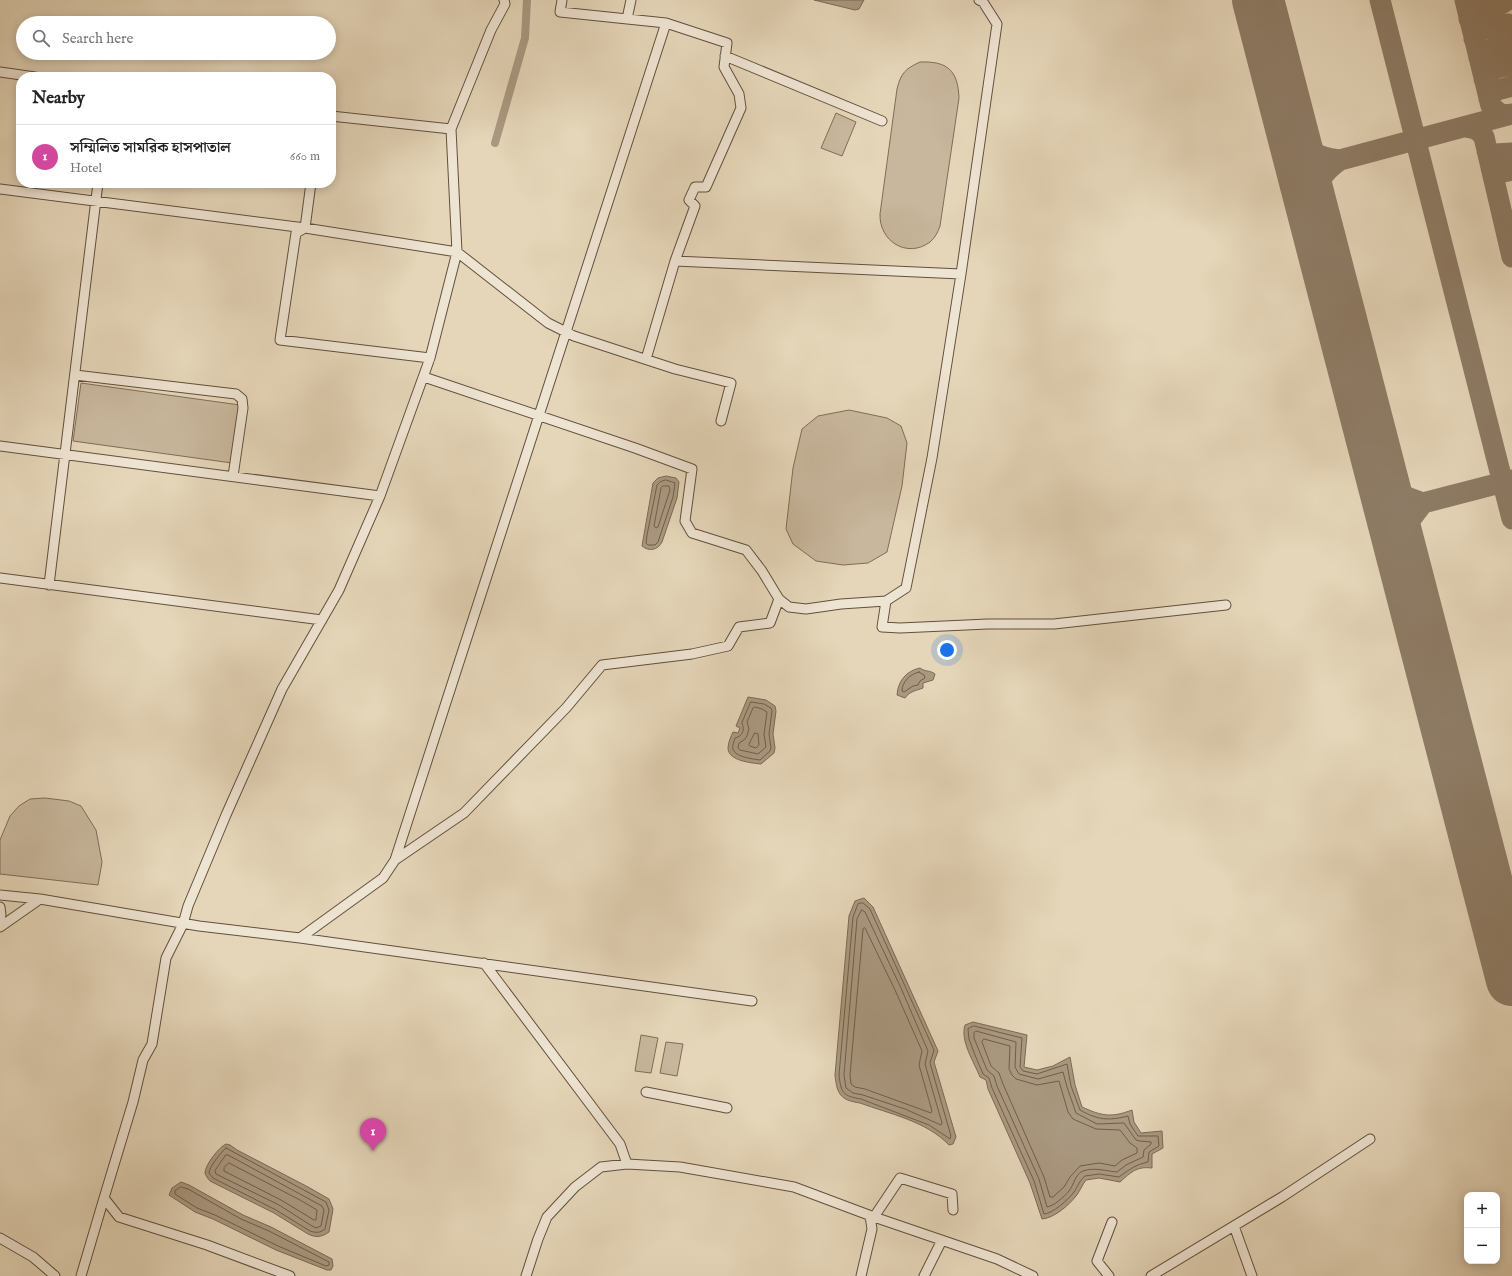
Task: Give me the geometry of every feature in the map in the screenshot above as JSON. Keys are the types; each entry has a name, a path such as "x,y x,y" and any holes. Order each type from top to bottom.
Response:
{"street":[{"path":"81,1276 133,1102 143,1060 152,1044 166,958 183,924 188,906 226,815 279,696 339,590 380,496 424,377 457,252 451,129 491,30 505,4 504,0"},
{"path":"562,0 560,12 666,23 726,43 724,67 739,94 741,108 706,187 695,187 689,200 695,206 675,261 646,359"},
{"path":"627,19 631,0"},
{"path":"424,377 635,448 692,469 685,521 692,533 746,550 762,571 779,599 789,607 806,609 841,604 886,601 906,588 932,458 961,274 996,24 983,2 979,0"},
{"path":"300,938 383,878 395,860 666,23"},
{"path":"725,56 882,121"},
{"path":"0,72 16,74"},
{"path":"336,117 451,129"},
{"path":"49,586 97,188"},
{"path":"305,228 310,188"},
{"path":"0,189 305,228 457,252 548,323 574,336 646,359 731,383 721,421"},
{"path":"305,228 296,233 280,340 430,358"},
{"path":"675,261 961,274"},
{"path":"74,375 236,394 242,399 243,408 233,476"},
{"path":"0,446 64,453 380,496"},
{"path":"0,578 49,586 322,620"},
{"path":"395,860 464,813 566,708 602,665 692,654 728,646 739,627 770,623 779,599"},
{"path":"886,601 882,627 900,628 988,624 1054,624 1226,605"},
{"path":"0,894 40,899 183,924 300,938 752,1001"},
{"path":"0,927 40,899"},
{"path":"0,907 0,918"},
{"path":"484,963 620,1144 628,1164"},
{"path":"646,1092 727,1108"},
{"path":"1151,1276 1282,1197 1370,1140"},
{"path":"526,1276 538,1239 547,1218 552,1212 575,1187 601,1167 628,1164 680,1167 794,1188 872,1217 997,1259 1033,1276"},
{"path":"861,1276 872,1229 872,1217 900,1178 952,1194 953,1210"},
{"path":"104,1198 119,1217 200,1243 290,1276"},
{"path":"1109,1276 1097,1261 1112,1222"},
{"path":"1234,1226 1252,1276"},
{"path":"924,1276 942,1240"},
{"path":"1,1242 33,1258 55,1276"}],"shaded area":[{"path":"920,62 937,63 949,69 956,80 959,98 940,226 936,235 930,242 921,247 912,249 904,248 889,239 881,224 880,214 897,89 904,72"},
{"path":"836,113 856,122 842,156 821,148"},
{"path":"81,383 240,405 232,463 73,441"},
{"path":"849,410 887,418 901,426 907,443 902,486 887,552 868,563 843,565 816,561 793,544 786,529 793,468 802,429 818,416"},
{"path":"45,798 69,801 81,806 96,830 102,862 98,885 0,874 0,840 10,816 19,806 30,799"},
{"path":"641,1035 658,1038 651,1073 635,1071"},
{"path":"666,1042 683,1044 677,1076 660,1073"}],"water":[{"path":"814,0 864,0 859,9 855,10"},
{"path":"666,476 676,478 679,482 677,498 662,542 656,548 648,549 642,546 653,483 658,478"},
{"path":"920,668 935,674 933,680 923,683 923,688 911,693 905,698 897,695 899,685 904,677 915,669"},
{"path":"748,697 766,700 775,706 776,711 773,734 775,748 774,753 761,764 736,759 729,752 728,748 733,732 738,733 740,728 736,726"},
{"path":"864,898 873,907 938,1051 934,1062 956,1137 953,1144 949,1145 930,1130 919,1124 848,1100 841,1095 837,1087 835,1075 849,916 855,901"},
{"path":"973,1022 1027,1035 1024,1067 1037,1070 1053,1066 1070,1057 1075,1085 1082,1107 1107,1115 1125,1113 1132,1110 1134,1122 1141,1133 1162,1131 1163,1148 1152,1154 1152,1168 1134,1170 1120,1182 1099,1178 1086,1180 1069,1204 1056,1214 1042,1219 1030,1183 988,1089 986,1080 980,1077 966,1045 964,1038 965,1025"},
{"path":"226,1144 329,1199 333,1209 329,1232 319,1236 308,1234 274,1213 210,1181 205,1173 207,1166 216,1152"},
{"path":"181,1182 243,1215 271,1227 332,1259 333,1266 331,1270 327,1270 276,1250 213,1219 195,1212 169,1195 172,1188"}],"waterway":[{"path":"495,143 525,38 527,0"}],"taxiway":[{"path":"1380,0 1512,519"},
{"path":"1465,0 1491,106 1500,114 1507,115"},
{"path":"1469,19 1476,11 1497,5 1507,0"},
{"path":"1474,39 1480,30 1508,24 1512,25"},
{"path":"1479,58 1484,52 1489,50 1512,45"},
{"path":"1484,79 1488,72 1500,67 1512,65"},
{"path":"1489,99 1494,91 1512,86"},
{"path":"1312,209 1320,181 1327,170 1340,160 1512,114"},
{"path":"1466,127 1476,130 1484,137 1512,257"},
{"path":"1292,131 1312,152 1324,157 1340,160"},
{"path":"1487,151 1495,154 1512,153"},
{"path":"1491,168 1496,172 1512,170"},
{"path":"1380,470 1399,494 1423,503"},
{"path":"1401,550 1404,533 1410,520 1423,503 1512,480"}],"runway":[{"path":"1258,0 1512,980"}],"place":[{"name":"সম্মিলিত সামরিক হাসপাতাল","path":"373,1151"}]}
